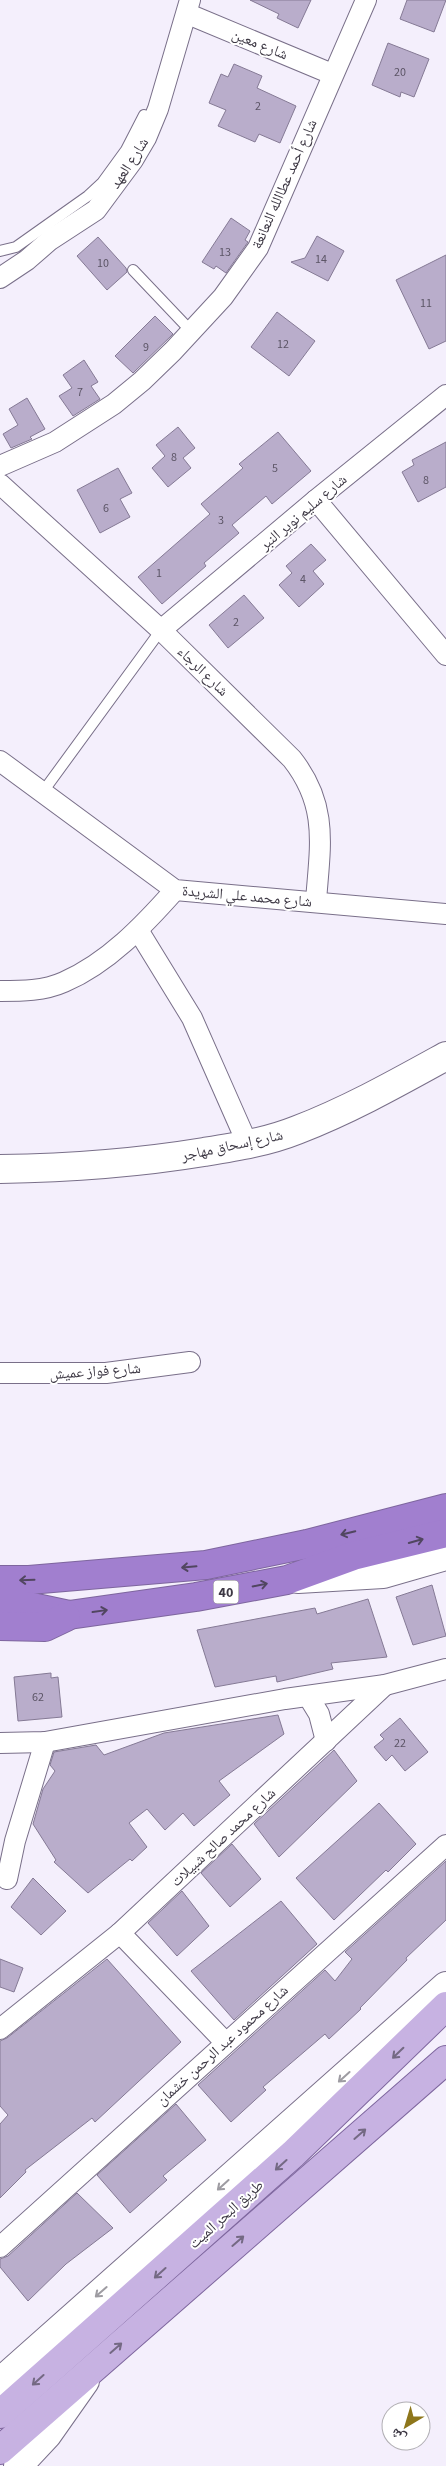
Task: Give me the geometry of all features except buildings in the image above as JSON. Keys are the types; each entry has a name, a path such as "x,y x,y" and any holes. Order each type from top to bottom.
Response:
{"highway":[{"name":"40","path":"0,1580 29,1580 206,1565 307,1544 446,1508"},
{"name":"40","path":"0,1606 27,1606 69,1615 196,1597 287,1580 353,1556 446,1533"},
{"path":"0,1626 45,1627 69,1615"}],"main road":[{"name":"طريق البحر الميت","path":"0,2414 294,2154 446,2006"},
{"path":"0,2450 446,2060"}],"street":[{"name":"شارع أحمد عطاالله النعانعة","path":"0,466 55,442 114,404 142,382 223,297 258,248 332,74 366,0"},
{"name":"شارع معين","path":"189,7 332,74"},
{"name":"شارع العهد","path":"0,278 27,260 69,220 96,210 146,138 158,109 189,7"},
{"name":"شارع سليم نوير النبر","path":"162,630 316,500 446,395"},
{"name":"شارع الرجاء","path":"0,484 162,630 292,758 304,774 314,794 320,818 316,901"},
{"path":"316,500 446,655"},
{"name":"شارع محمد علي الشريدة","path":"2,766 175,890 446,914"},
{"path":"0,991 32,991 64,982 102,960 138,930 175,890"},
{"path":"138,930 192,1018 248,1145"},
{"name":"شارع إسحاق مهاجر","path":"0,1169 100,1164 173,1157 248,1145 296,1131 366,1100 446,1056"},
{"name":"شارع فواز عميش","path":"0,1373 106,1373 190,1362"},
{"path":"287,1580 383,1574 446,1556"},
{"path":"0,1743 45,1742 308,1696 385,1685 446,1669"},
{"name":"شارع محمد صالح شبيلات","path":"2,2024 120,1933 385,1685"},
{"path":"308,1696 319,1714 326,1740"},
{"path":"6,1880 15,1841 45,1742"},
{"name":"شارع محمود عبد الرحمن خشمان","path":"0,2247 225,2042 446,1845"},
{"path":"120,1933 225,2042"},
{"path":"5,2374 446,1986"},
{"path":"18,2466 63,2414 92,2369"}],"lane":[{"path":"0,251 16,247 69,220 88,196 102,183 126,150 144,115"},
{"path":"133,270 190,330"},
{"path":"42,793 162,630"}]}
